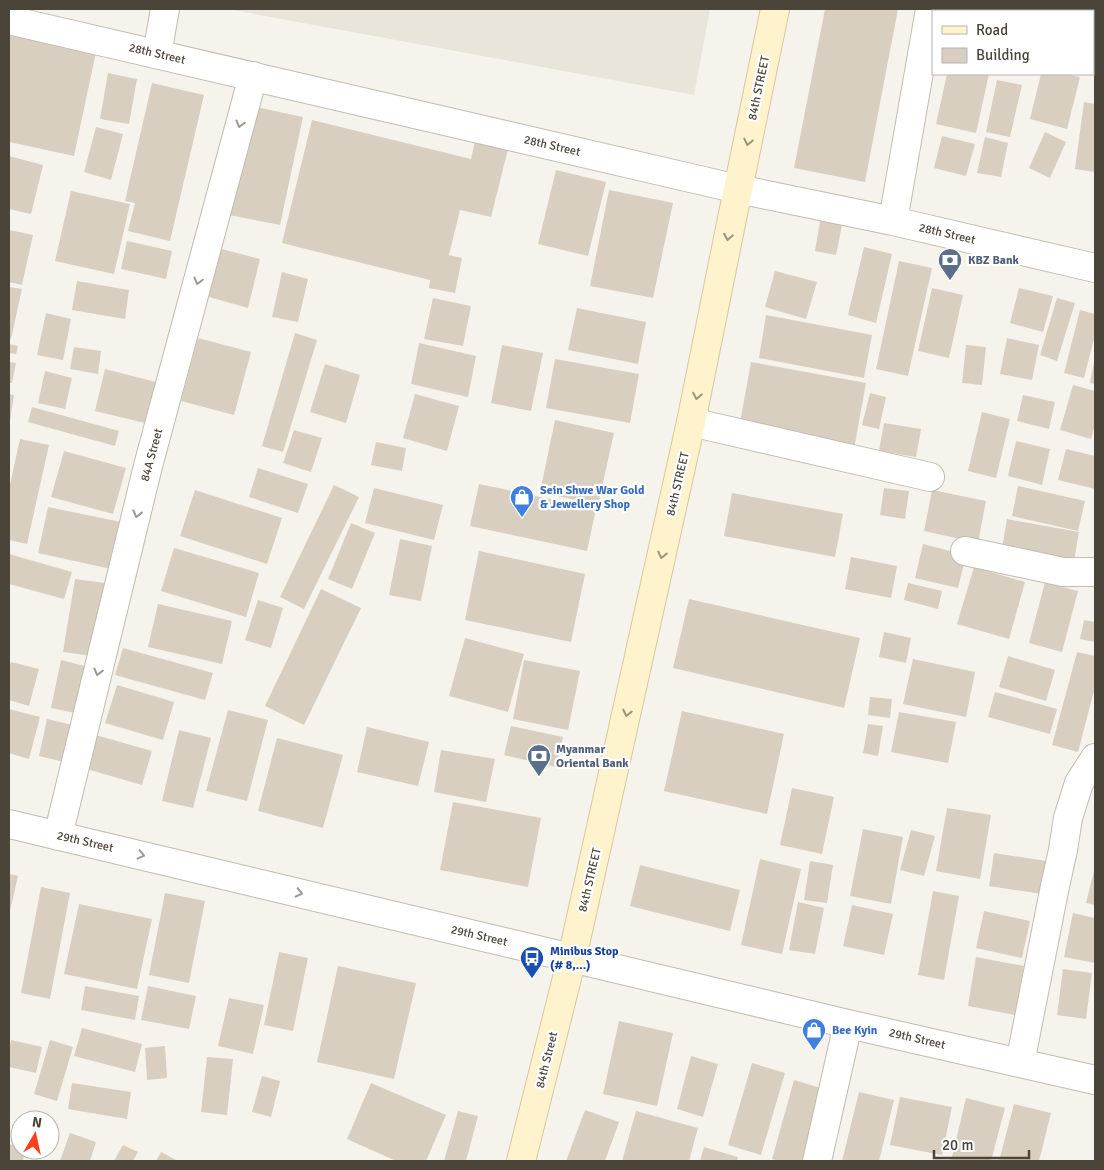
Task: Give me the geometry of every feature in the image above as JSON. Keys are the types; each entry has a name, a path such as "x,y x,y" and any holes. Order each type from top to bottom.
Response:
{"main road":[{"name":"84th STREET","path":"572,958 691,422 775,9"},
{"name":"84th Street","path":"521,1161 572,958"}],"street":[{"path":"157,54 165,9"},
{"path":"893,221 930,9"},
{"name":"28th Street","path":"9,20 738,189 893,221 1095,268"},
{"name":"84A Street","path":"58,836 148,466 253,76"},
{"path":"691,422 930,477"},
{"path":"965,551 1063,572 1095,572"},
{"path":"1020,1063 1068,818 1079,783 1095,758"},
{"name":"29th Street","path":"9,824 848,1024 1095,1080"},
{"path":"817,1161 848,1024"}],"shaded area":[{"path":"227,9 710,9 694,95"}],"building":[{"path":"825,9 898,9 865,182 794,168"},
{"path":"975,9 1034,9 1034,10"},
{"path":"1095,9 1095,59 1094,10 1090,10"},
{"path":"9,35 96,52 74,156 9,142"},
{"path":"108,73 137,79 129,124 100,119"},
{"path":"947,75 989,75 976,133 936,124"},
{"path":"1041,75 1080,77 1067,129 1030,119"},
{"path":"997,80 1022,85 1010,137 986,132"},
{"path":"152,83 204,95 170,241 128,231 135,203 125,201"},
{"path":"1084,102 1095,104 1095,172 1075,169"},
{"path":"252,106 303,117 280,225 229,215"},
{"path":"312,120 471,159 476,137 509,145 491,217 460,210 449,255 462,258 455,293 429,288 430,280 282,243"},
{"path":"96,127 123,134 111,180 84,172"},
{"path":"1045,132 1066,142 1050,178 1029,168"},
{"path":"942,136 975,144 966,176 934,168"},
{"path":"985,137 1008,143 1001,177 977,173"},
{"path":"9,156 43,165 31,214 9,209"},
{"path":"556,170 606,182 588,256 538,244"},
{"path":"609,190 673,203 653,298 590,286"},
{"path":"71,191 130,204 114,274 55,261"},
{"path":"821,216 843,220 836,255 815,251"},
{"path":"9,230 33,235 22,285 9,282"},
{"path":"127,241 172,251 166,279 121,269"},
{"path":"214,247 260,259 248,308 202,295"},
{"path":"864,247 892,254 876,323 848,315"},
{"path":"899,261 932,268 908,376 876,369"},
{"path":"775,271 817,282 806,319 765,307"},
{"path":"282,272 308,279 298,322 272,317"},
{"path":"77,281 129,290 125,319 72,310"},
{"path":"9,287 22,289 11,339 9,338"},
{"path":"932,288 963,295 949,358 918,351"},
{"path":"1019,288 1053,296 1043,332 1010,323"},
{"path":"433,298 471,306 463,346 424,339"},
{"path":"1057,298 1075,303 1057,361 1040,355"},
{"path":"577,308 646,322 638,364 568,350"},
{"path":"1080,310 1095,314 1095,335 1084,378 1064,373"},
{"path":"46,313 71,319 63,360 37,355"},
{"path":"766,315 872,335 864,378 759,358"},
{"path":"295,333 317,340 283,452 262,446"},
{"path":"198,338 251,352 234,415 181,401"},
{"path":"1007,338 1039,345 1032,380 1000,374"},
{"path":"419,343 476,356 468,397 411,384"},
{"path":"9,344 18,346 16,354 9,353"},
{"path":"502,345 543,353 531,411 491,403"},
{"path":"966,345 986,347 982,385 962,383"},
{"path":"74,347 101,351 98,374 70,369"},
{"path":"555,359 639,374 630,423 546,408"},
{"path":"9,362 16,363 12,383 9,383"},
{"path":"751,362 866,383 854,449 739,428"},
{"path":"1095,362 1095,384 1090,383"},
{"path":"325,364 360,375 346,423 310,412"},
{"path":"105,369 156,382 145,423 95,411"},
{"path":"45,371 72,378 65,409 38,403"},
{"path":"1073,385 1095,391 1095,425 1091,439 1060,430"},
{"path":"870,393 886,397 879,429 862,425"},
{"path":"9,394 14,395 10,421 9,421"},
{"path":"415,394 459,406 447,451 403,438"},
{"path":"1023,395 1055,402 1049,429 1017,421"},
{"path":"32,407 119,431 115,446 28,422"},
{"path":"982,412 1010,419 996,478 968,471"},
{"path":"555,420 614,433 598,505 540,492"},
{"path":"884,423 921,429 916,457 879,451"},
{"path":"294,430 322,438 311,472 283,463"},
{"path":"20,439 49,445 27,544 9,540 9,489"},
{"path":"1016,441 1050,449 1042,485 1008,476"},
{"path":"376,442 406,448 402,471 371,465"},
{"path":"1066,449 1095,456 1095,489 1058,480"},
{"path":"64,451 126,468 113,514 51,497"},
{"path":"258,468 308,484 298,513 249,497"},
{"path":"479,484 596,509 587,551 470,526"},
{"path":"334,485 359,497 304,609 280,597"},
{"path":"1018,486 1085,501 1078,531 1012,516"},
{"path":"374,488 443,505 434,540 365,523"},
{"path":"884,488 909,491 905,519 880,515"},
{"path":"195,490 282,518 267,564 180,536"},
{"path":"932,490 986,501 978,543 924,531"},
{"path":"732,493 843,514 835,557 724,536"},
{"path":"48,507 121,522 111,569 38,553"},
{"path":"1007,519 1079,532 1073,567 1001,554"},
{"path":"351,523 375,533 352,589 328,579"},
{"path":"400,539 432,546 421,601 389,595"},
{"path":"923,544 966,555 958,588 915,578"},
{"path":"174,548 259,573 246,617 161,591"},
{"path":"479,551 585,574 571,642 465,620"},
{"path":"9,554 72,572 64,599 9,584"},
{"path":"851,557 897,566 891,598 845,589"},
{"path":"974,567 1025,582 1009,639 957,624"},
{"path":"75,579 105,583 93,656 63,652"},
{"path":"1045,582 1078,591 1062,652 1029,643"},
{"path":"908,583 942,591 938,609 904,600"},
{"path":"321,589 361,608 304,725 265,706"},
{"path":"689,599 860,638 844,708 673,668"},
{"path":"258,600 283,608 271,648 245,640"},
{"path":"158,604 232,621 222,664 148,647"},
{"path":"1084,620 1095,622 1095,642 1080,639"},
{"path":"884,632 911,638 906,663 879,657"},
{"path":"465,638 524,654 508,712 449,696"},
{"path":"123,648 213,673 205,700 115,675"},
{"path":"1077,652 1095,656 1095,687 1078,752 1052,745"},
{"path":"1008,656 1055,670 1046,701 999,687"},
{"path":"913,659 975,672 966,717 903,704"},
{"path":"61,660 85,666 75,713 51,708"},
{"path":"524,660 580,671 568,730 513,719"},
{"path":"11,662 39,669 29,706 9,700 9,668"},
{"path":"117,685 174,702 163,740 105,723"},
{"path":"995,692 1057,709 1050,734 988,717"},
{"path":"870,697 892,699 890,718 868,715"},
{"path":"9,709 40,717 29,759 9,753"},
{"path":"228,710 268,720 247,801 206,791"},
{"path":"682,711 784,734 767,814 664,791"},
{"path":"899,712 956,722 948,763 891,752"},
{"path":"47,719 72,725 64,762 39,756"},
{"path":"868,724 883,726 878,756 863,753"},
{"path":"511,726 563,737 556,767 504,755"},
{"path":"367,727 429,742 418,786 357,772"},
{"path":"179,730 211,738 193,808 162,801"},
{"path":"92,734 152,751 142,785 83,768"},
{"path":"277,738 343,755 323,828 258,811"},
{"path":"441,750 495,759 486,802 434,792"},
{"path":"792,788 834,797 822,854 780,845"},
{"path":"453,802 541,818 528,887 440,870"},
{"path":"947,808 991,815 980,879 936,871"},
{"path":"863,829 903,837 891,904 850,896"},
{"path":"911,830 935,836 924,876 900,870"},
{"path":"994,853 1053,862 1048,895 989,886"},
{"path":"760,859 801,869 782,954 741,945"},
{"path":"810,861 833,865 827,903 804,900"},
{"path":"640,865 740,890 730,931 630,906"},
{"path":"1095,867 1095,905 1086,903"},
{"path":"9,874 18,876 10,911 9,911"},
{"path":"41,887 70,893 50,999 21,993"},
{"path":"933,891 959,896 944,980 918,975"},
{"path":"165,893 205,901 189,983 149,975"},
{"path":"798,902 824,908 815,954 789,950"},
{"path":"79,904 152,919 137,989 64,974"},
{"path":"852,905 893,914 884,955 843,946"},
{"path":"984,911 1030,921 1022,958 976,948"},
{"path":"1073,913 1095,918 1095,963 1064,957"},
{"path":"279,952 308,958 293,1031 264,1025"},
{"path":"976,957 1024,966 1015,1015 968,1006"},
{"path":"338,966 416,983 394,1079 317,1062"},
{"path":"1063,969 1092,973 1086,1019 1057,1015"},
{"path":"85,986 139,996 135,1020 81,1010"},
{"path":"148,986 196,996 189,1029 141,1020"},
{"path":"229,998 264,1005 253,1054 218,1046"},
{"path":"619,1021 673,1033 657,1106 603,1094"},
{"path":"82,1028 142,1044 135,1072 74,1056"},
{"path":"11,1040 42,1047 36,1073 9,1067"},
{"path":"50,1040 73,1047 57,1101 34,1094"},
{"path":"165,1046 167,1078 147,1080 145,1048"},
{"path":"691,1056 718,1064 703,1117 677,1109"},
{"path":"207,1057 233,1059 227,1115 201,1112"},
{"path":"752,1063 785,1073 761,1155 728,1145"},
{"path":"262,1076 280,1081 271,1117 252,1112"},
{"path":"794,1080 827,1090 806,1161 779,1161 772,1159"},
{"path":"72,1083 131,1092 127,1119 68,1109"},
{"path":"371,1083 446,1115 426,1161 396,1161 347,1139"},
{"path":"859,1092 894,1100 879,1161 842,1161"},
{"path":"900,1097 952,1107 942,1155 890,1145"},
{"path":"966,1098 1005,1108 991,1161 951,1161"},
{"path":"1014,1104 1051,1113 1039,1161 999,1161"},
{"path":"585,1110 619,1122 605,1161 566,1161"},
{"path":"458,1111 478,1116 466,1161 444,1161"},
{"path":"636,1111 698,1128 689,1161 622,1161"},
{"path":"70,1133 96,1142 90,1161 60,1161"},
{"path":"9,1144 10,1160 23,1160 9,1161"},
{"path":"123,1145 138,1152 133,1161 114,1161"},
{"path":"704,1147 738,1157 737,1161 700,1161"},
{"path":"161,1152 178,1161 156,1161"}],"place":[{"name":"KBZ Bank","path":"950,281"},
{"name":"Sein Shwe War Gold & Jewellery Shop","path":"522,518"},
{"name":"Myanmar Oriental Bank","path":"539,777"},
{"name":"Minibus Stop (# 8,...)","path":"532,979"},
{"name":"Bee Kyin","path":"814,1051"}]}
